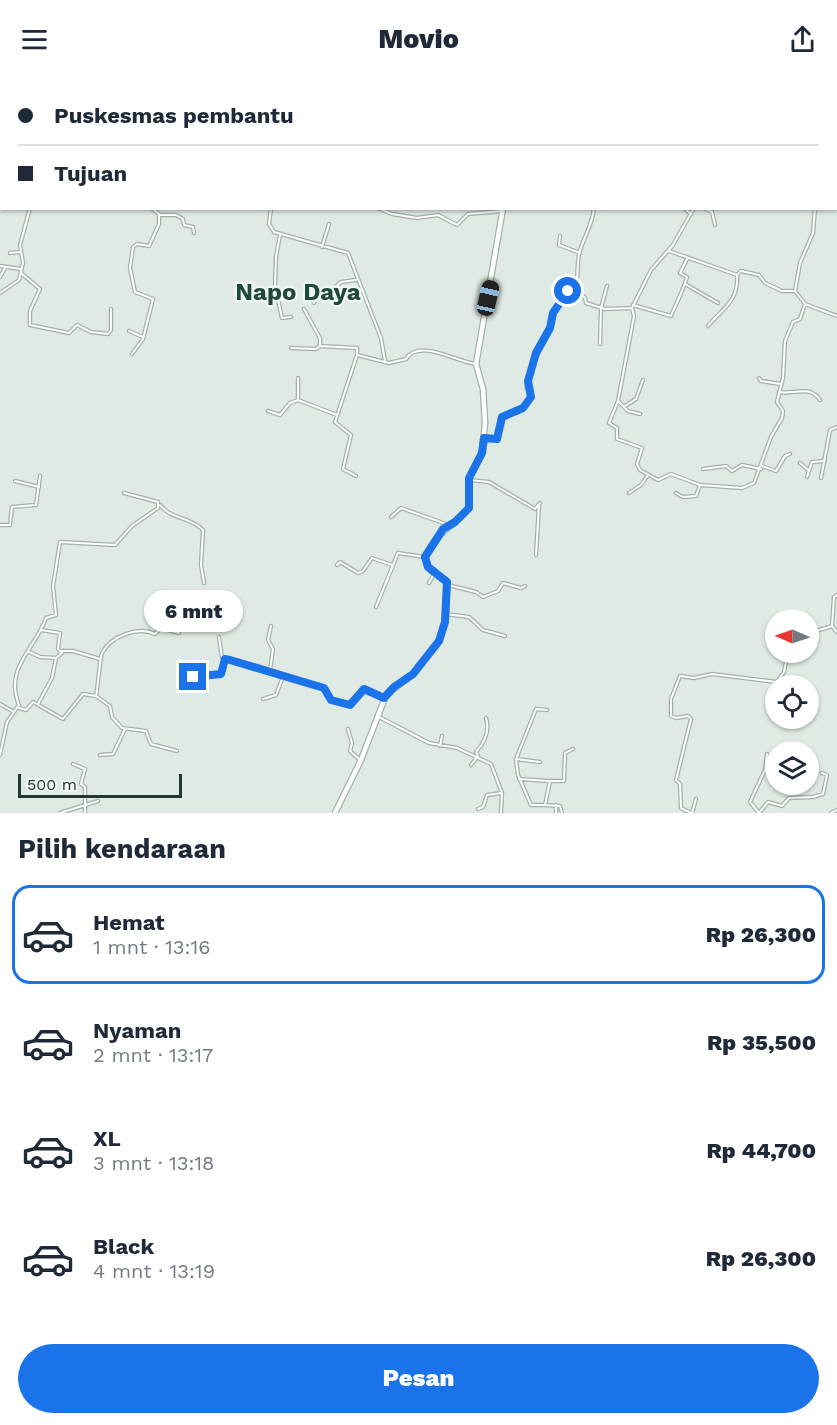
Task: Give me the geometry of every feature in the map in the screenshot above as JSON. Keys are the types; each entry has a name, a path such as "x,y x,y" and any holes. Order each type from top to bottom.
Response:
{"street":[{"path":"0,293 19,280 20,252 30,210"},
{"path":"153,210 159,215 178,216 183,219 184,225 193,227 194,233"},
{"path":"271,210 270,229 280,235 348,254 356,280 381,338 385,361"},
{"path":"335,813 360,760 384,697 413,674 419,663 433,651 439,641 448,585 445,578 428,567 425,557 441,532 469,508 468,480 474,464 482,453 483,389 476,364 503,210 468,214 457,225 438,215 419,218 400,216 384,210"},
{"path":"594,210 593,220 587,228 580,253 576,288 585,298 585,303 601,308 632,307 670,316 687,278 680,273 687,259"},
{"path":"686,210 691,214"},
{"path":"693,210 669,251 651,270 632,307 634,316 618,401 609,424 617,428 618,440 642,448 637,464 648,475 659,480 667,474 674,474 700,485 742,488 754,483 771,437 782,418 783,411 777,404 786,340 793,323 800,319 805,304"},
{"path":"708,210 712,212 715,225"},
{"path":"815,210 813,233 800,263 795,291 805,304 837,316"},
{"path":"132,354 143,337 153,299 135,292 130,268 132,247 136,244 149,246 158,226 159,215"},
{"path":"322,247 329,224"},
{"path":"280,235 276,257 275,291 282,318 291,317"},
{"path":"560,236 558,244 580,253"},
{"path":"669,251 737,275"},
{"path":"10,253 20,252"},
{"path":"0,266 20,273 40,289 30,310 30,325 69,333 76,325 91,332 108,334 111,330 111,309"},
{"path":"0,277 4,268"},
{"path":"737,275 741,271 758,274 765,283 782,291 795,291"},
{"path":"708,326 721,311 731,304 738,287 737,275"},
{"path":"314,303 317,295 331,291 341,282 356,280"},
{"path":"685,284 718,303"},
{"path":"600,344 601,308 607,286"},
{"path":"484,438 497,439 502,417 523,408 531,397 527,388 536,353 550,328 553,313 565,293 576,288"},
{"path":"304,309 320,338 320,346"},
{"path":"129,331 143,337"},
{"path":"291,348 316,350 320,346 357,348 351,380 337,415 336,424 351,436 344,469 356,476"},
{"path":"357,355 385,361 405,359 411,353 420,350 439,355 445,352 476,364"},
{"path":"298,378 298,400"},
{"path":"759,378 761,381 781,384"},
{"path":"625,406 636,399 643,380"},
{"path":"778,392 807,391 816,394 820,400"},
{"path":"268,411 280,415 290,403 298,400 337,415"},
{"path":"618,401 628,411 640,414"},
{"path":"821,478 830,430 837,427"},
{"path":"703,469 726,466 731,471 742,465 776,471 785,456 790,454"},
{"path":"807,477 813,461 825,461"},
{"path":"800,463 809,471"},
{"path":"629,493 643,484 648,475"},
{"path":"0,525 10,525 12,507 36,505 40,476"},
{"path":"468,480 489,482 535,509 539,504 536,555"},
{"path":"15,481 39,487"},
{"path":"676,493 684,497 697,496 700,485"},
{"path":"124,493 159,503 170,515 197,524 203,530 201,565 204,583"},
{"path":"18,708 15,695 16,668 29,652 46,618 56,616 53,586 60,542 115,545 132,526 156,511 159,503"},
{"path":"391,517 401,508 449,525"},
{"path":"376,607 399,553 425,557"},
{"path":"337,566 340,562 360,573 373,558 393,566"},
{"path":"429,583 435,572"},
{"path":"448,585 476,592 483,597 498,591 503,583 521,588 525,586"},
{"path":"837,595 833,600 832,626 837,633"},
{"path":"445,614 469,617 483,630 505,636"},
{"path":"270,670 273,649 268,640 271,626"},
{"path":"819,630 832,626"},
{"path":"96,696 102,652 119,636 148,630 154,634 161,628 179,633"},
{"path":"41,630 60,633 58,649 62,651 77,651 101,659"},
{"path":"219,636 222,657 225,659 284,674 324,688 330,699 341,704 352,704 364,689 384,697"},
{"path":"29,652 40,657 56,658 61,656 62,651"},
{"path":"37,704 52,678 56,658"},
{"path":"183,677 221,674 225,659"},
{"path":"696,799 691,813 681,808 680,784 676,779 691,719 688,716 676,718 671,716 671,699 680,676 694,678 712,674 777,682 784,672 786,663"},
{"path":"263,699 276,695 284,674"},
{"path":"18,708 26,710 32,702 63,718 84,694 96,696 110,706 112,718 124,729 136,728 146,731 151,744 177,751"},
{"path":"0,704 14,712"},
{"path":"0,755 5,727 18,708"},
{"path":"547,710 536,709 516,759 519,779 531,805 561,806 562,813"},
{"path":"376,715 440,746 457,748 491,764 502,793 501,813"},
{"path":"471,765 478,756 476,752 483,743 488,729 486,718"},
{"path":"100,755 113,754 124,729"},
{"path":"348,729 352,743 350,752 360,760"},
{"path":"440,746 442,736"},
{"path":"519,779 564,781 565,753 573,749"},
{"path":"516,759 540,762"},
{"path":"73,764 85,769 81,784 85,787 85,813"},
{"path":"765,770 750,802 759,813 768,802 784,805 789,798 813,797 823,794 827,775 822,773"},
{"path":"545,805 550,781"},
{"path":"478,809 483,807 487,795 502,793"},
{"path":"60,813 98,801"},
{"path":"556,805 556,813"},
{"path":"831,813 837,810"}],"district":[{"name":"Napo Daya","path":"298,292"}],"route":[{"path":"193,677 221,674 225,659 257,666 325,688 331,700 350,705 364,689 384,698 389,691 413,674 419,663 433,651 439,641 447,608 447,582 444,577 428,567 425,557 443,529 455,522 469,508 470,472 482,453 484,438 497,439 502,417 518,407 523,408 531,397 527,388 536,353 550,328 553,313 568,291"}]}
